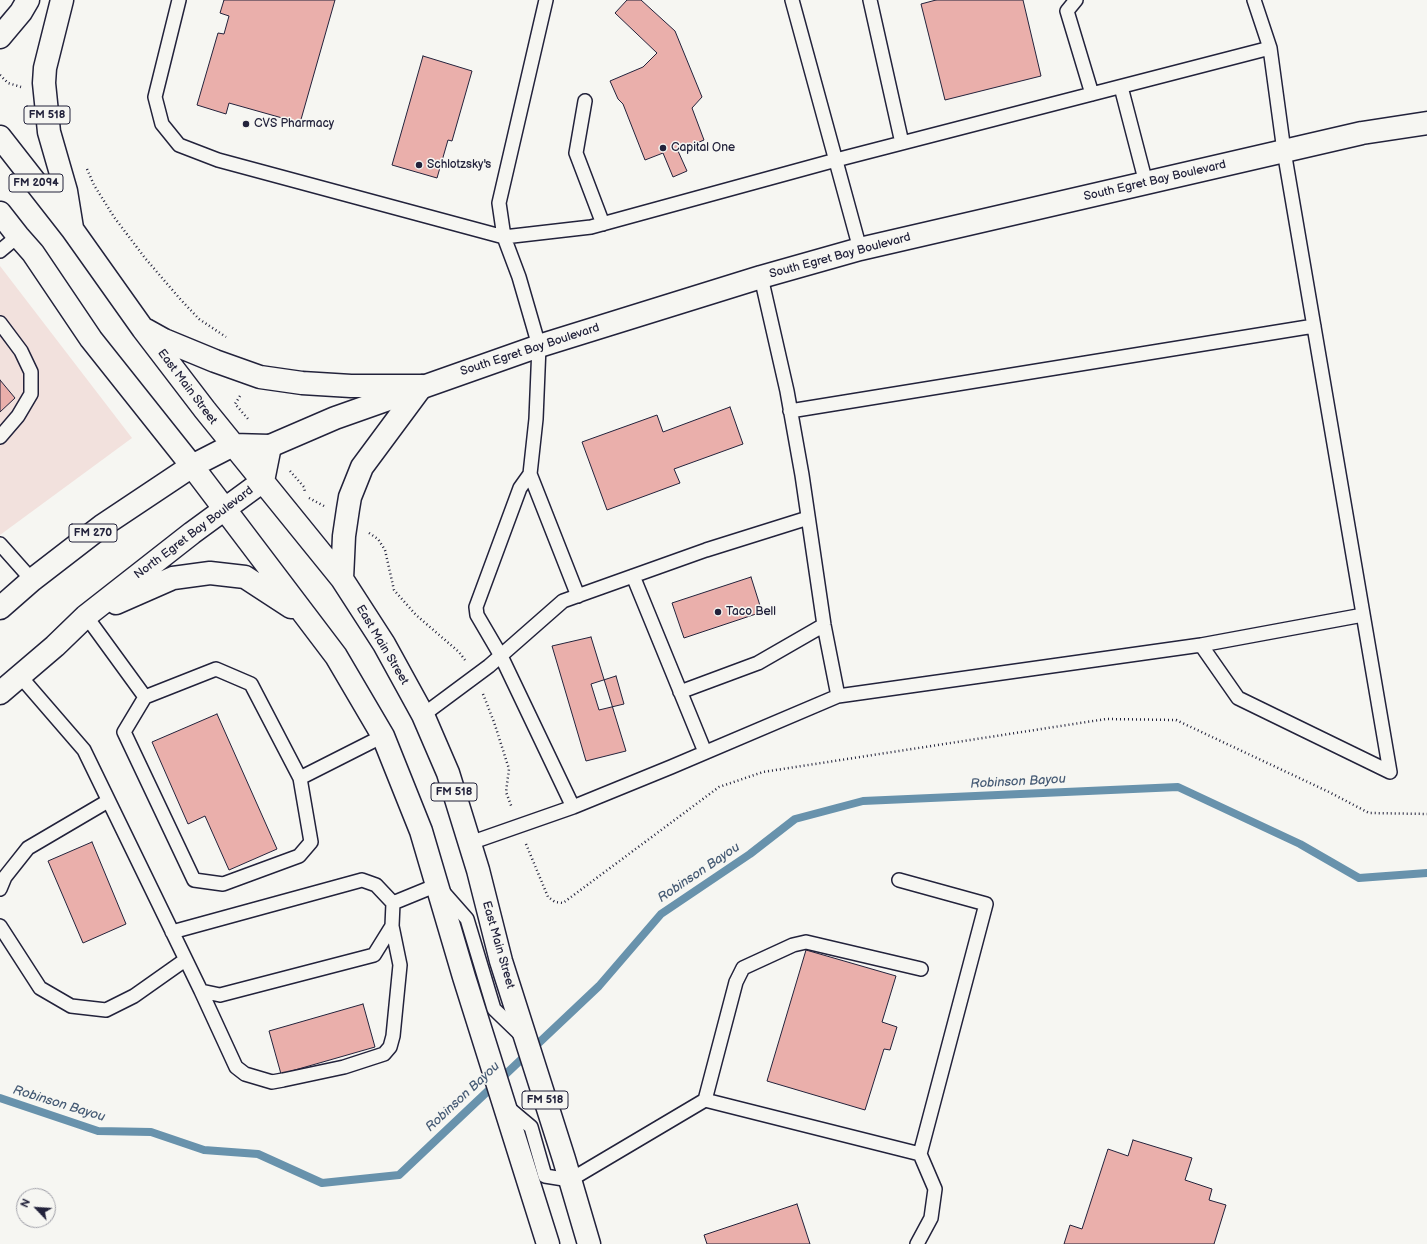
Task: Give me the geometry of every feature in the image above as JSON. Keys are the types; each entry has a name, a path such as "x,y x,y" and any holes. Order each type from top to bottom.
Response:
{"main road":[{"path":"0,37 21,12 28,0"},
{"name":"FM 518","path":"62,0 45,68 44,83 48,132 66,191 72,229"},
{"name":"South Egret Bay Boulevard","path":"270,446 335,418 422,386 539,346 761,277 860,250 1284,151 1362,133 1427,123"},
{"name":"East Main Street","path":"0,137 72,229 143,329 233,445 342,579 384,644 423,715 448,773 470,843 501,961 564,1159 589,1244"},
{"name":"FM 518","path":"0,213 34,253 91,339 192,466 336,656 383,736 421,831 468,988 548,1244"},
{"path":"143,329 164,340 215,361 260,376 302,383 344,386 422,386"},
{"path":"342,579 344,536 350,497 362,467 422,386"},
{"name":"FM 270","path":"0,608 32,580 102,526 192,466 233,445 270,446"},
{"name":"North Egret Bay Boulevard","path":"0,693 55,646 86,616 192,533 263,481 270,446"},
{"path":"86,616 173,578 210,573 245,577 304,615"}],"lane":[{"path":"179,0 155,96 162,124 179,145 218,160 504,237 591,227 836,160 1270,48"},
{"path":"546,0 499,203 504,237 519,277 539,346 536,419 530,474 578,596"},
{"path":"792,0 860,250"},
{"path":"870,0 902,143"},
{"path":"1076,0 1067,11 1092,94"},
{"path":"1201,645 1238,698 1390,772 1284,151 1270,48 1254,0"},
{"path":"1121,87 1146,183"},
{"path":"585,101 576,153 602,224"},
{"path":"0,251 18,236"},
{"path":"761,277 787,391 824,625 838,696"},
{"path":"0,323 21,351 31,372 31,394 18,416 0,437"},
{"path":"790,411 1314,326"},
{"path":"530,474 520,488 476,607 477,615 501,656 573,807"},
{"path":"423,715 501,656 563,601 706,550 808,518"},
{"path":"0,544 32,580"},
{"path":"633,576 705,752"},
{"path":"470,843 573,807 838,696 1201,645 1363,615"},
{"path":"86,616 145,696"},
{"path":"680,692 758,663 824,625"},
{"path":"216,669 251,684 300,778 311,842 299,856 223,884 194,880 124,732 145,696 216,669"},
{"path":"20,676 84,750 236,1067 245,1074 272,1082 344,1067 384,1054 390,1046 396,1015 400,965 392,926 393,903 376,885 362,880 172,932"},
{"path":"300,778 383,736"},
{"path":"0,889 5,877 28,848 108,801"},
{"path":"899,880 986,904 920,1154 935,1189 931,1218 917,1244"},
{"path":"393,903 437,885 467,919 494,1009 526,1040"},
{"path":"0,926 40,988 71,1006 106,1010 134,996 185,960"},
{"path":"200,991 220,995 374,955 392,926"},
{"path":"504,1104 531,1127 545,1176 570,1180 705,1100 736,982 743,968 793,944 806,942 921,969"},
{"path":"705,1100 920,1154"}],"path":[{"path":"85,165 94,185 114,217 150,264 199,319 231,340"},
{"path":"368,528 368,532 378,538 386,550 394,590 416,615 459,652 476,676 494,722 509,769 506,792 548,897 555,902 563,903 719,787 763,772 1106,719 1176,720 1329,792 1369,813 1427,814"}],"shaded area":[{"path":"0,266 132,438 0,535"}],"building":[{"path":"224,0 335,0 300,123 229,103 226,114 197,105 218,33 224,34 229,16 220,13"},
{"path":"627,0 641,0 675,31 702,97 692,108 704,140 678,151 687,171 673,177 663,153 645,160 623,104 618,99 610,81 643,67 657,53 615,13"},
{"path":"936,0 1023,0 1041,76 945,100 921,4"},
{"path":"423,56 472,71 452,141 448,140 437,178 392,165"},
{"path":"0,380 15,398 0,412"},
{"path":"730,407 743,444 674,469 680,483 607,510 582,442 657,415 663,432"},
{"path":"751,577 762,612 684,638 672,603"},
{"path":"591,637 626,751 586,761 552,646"},
{"path":"616,676 624,704 599,710 591,684"},
{"path":"217,714 277,849 229,870 205,816 188,824 152,742"},
{"path":"92,842 126,924 83,943 48,861"},
{"path":"806,950 896,976 882,1022 897,1027 890,1050 884,1049 865,1110 767,1081"},
{"path":"363,1004 375,1047 281,1074 269,1031"},
{"path":"1133,1140 1192,1158 1185,1180 1212,1189 1209,1200 1226,1205 1214,1244 1064,1244 1070,1225 1082,1229 1108,1149 1128,1156"},
{"path":"797,1204 810,1244 707,1244 704,1235"}],"waterway":[{"name":"Robinson Bayou","path":"0,1098 98,1131 151,1132 204,1150 258,1154 322,1183 399,1175 599,986 661,914 750,854 795,819 863,801 1178,787 1300,844 1359,878 1427,873"}],"place":[{"name":"CVS Pharmacy","path":"246,124"},
{"name":"Capital One","path":"663,148"},
{"name":"Schlotzsky's","path":"419,165"},
{"name":"Taco Bell","path":"718,612"}]}
